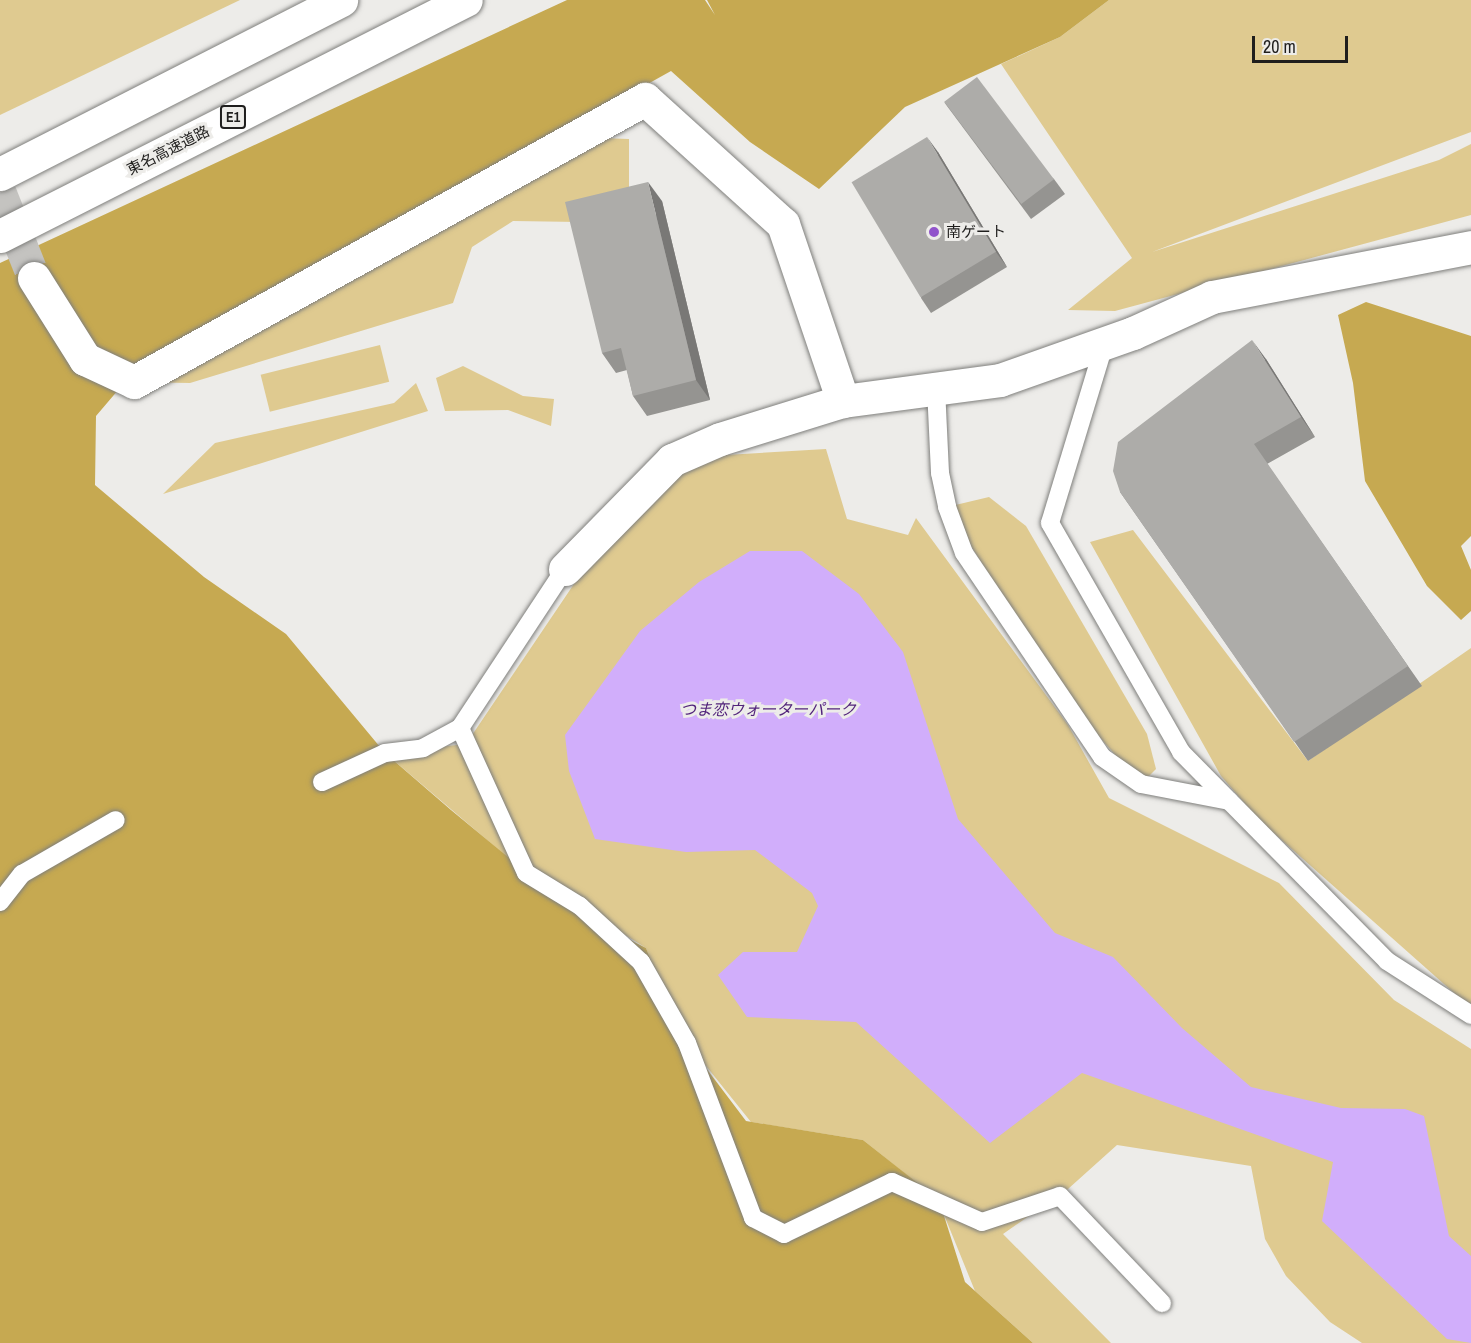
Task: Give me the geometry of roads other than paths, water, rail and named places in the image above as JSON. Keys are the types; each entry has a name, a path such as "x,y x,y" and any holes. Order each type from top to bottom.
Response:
{"main road":[{"path":"0,174 342,0"},
{"name":"東名高速道路","path":"0,236 466,0"},
{"path":"34,278 85,359 134,382 645,99 783,224 843,400"},
{"path":"565,569 672,460 720,439 843,400 1000,380 1105,342 1212,297 1471,247"}],"lane":[{"path":"1105,342 1050,523 1181,752 1387,961 1471,1015"},
{"path":"936,388 940,473 947,507 964,553 1102,757 1141,784 1229,801"},
{"path":"322,782 385,753 423,748 460,728 565,569"},
{"path":"460,728 526,873 580,906 641,962 687,1043 753,1218 784,1234 892,1182 982,1222 1060,1196 1162,1303"},
{"path":"0,902 22,874 116,820"}],"water":[{"name":"つま恋ウォーターパーク","path":"750,551 802,551 859,594 903,652 958,819 1055,933 1113,957 1182,1028 1251,1087 1341,1108 1405,1109 1424,1116 1449,1236 1471,1256 1471,1343 1447,1339 1322,1221 1333,1162 1082,1073 990,1143 856,1022 747,1017 718,975 743,952 797,952 818,906 812,893 755,850 686,852 595,839 569,771 565,735 640,631 699,582"}],"tunnel":[{"path":"0,192 34,278"}],"place":[{"name":"南ゲート","path":"934,232"}]}
